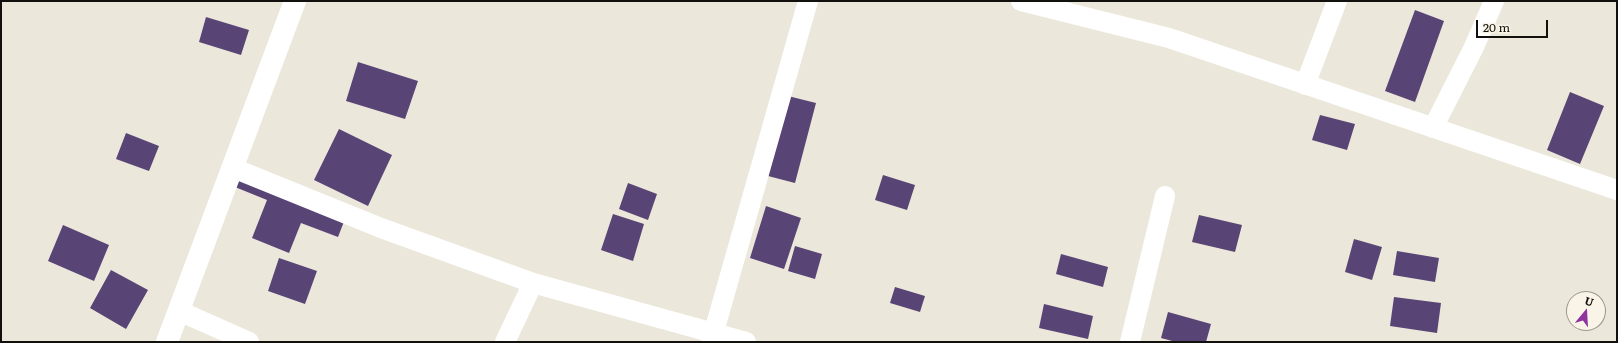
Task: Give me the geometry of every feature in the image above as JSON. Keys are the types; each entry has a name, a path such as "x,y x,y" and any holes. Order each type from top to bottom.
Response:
{"street":[{"path":"167,342 295,1"},
{"path":"713,337 808,1"},
{"path":"1022,1 1169,38 1617,190"},
{"path":"1305,85 1337,1"},
{"path":"1432,128 1474,46 1494,1"},
{"path":"233,168 381,228 533,283 713,337 746,342"},
{"path":"1130,342 1165,196"},
{"path":"505,342 533,283"},
{"path":"179,311 249,342"}],"building":[{"path":"1415,10 1444,21 1415,102 1385,91"},
{"path":"206,17 249,30 241,55 199,42"},
{"path":"358,62 418,81 405,119 346,101"},
{"path":"1570,92 1604,106 1580,164 1547,150"},
{"path":"788,96 816,103 795,183 768,176"},
{"path":"1320,115 1355,124 1347,150 1312,140"},
{"path":"339,129 392,155 368,206 314,180"},
{"path":"126,133 159,146 149,171 116,159"},
{"path":"883,175 915,185 907,210 875,200"},
{"path":"238,177 345,219 338,237 301,223 289,253 252,238 267,200 235,187"},
{"path":"628,183 657,194 648,220 619,209"},
{"path":"766,206 801,218 784,269 750,258"},
{"path":"613,214 644,224 633,261 601,250"},
{"path":"1199,215 1242,225 1235,252 1192,242"},
{"path":"63,225 109,245 94,281 48,261"},
{"path":"1354,239 1382,247 1372,280 1345,272"},
{"path":"795,246 822,254 815,279 788,271"},
{"path":"1397,251 1439,258 1435,282 1393,275"},
{"path":"1061,254 1108,267 1103,287 1056,274"},
{"path":"279,258 317,271 305,304 268,291"},
{"path":"111,270 148,290 126,329 90,308"},
{"path":"895,287 925,296 920,312 890,303"},
{"path":"1394,297 1441,303 1437,333 1390,326"},
{"path":"1044,304 1093,316 1088,339 1039,328"},
{"path":"1168,312 1211,324 1206,342 1176,342 1161,338"}]}
